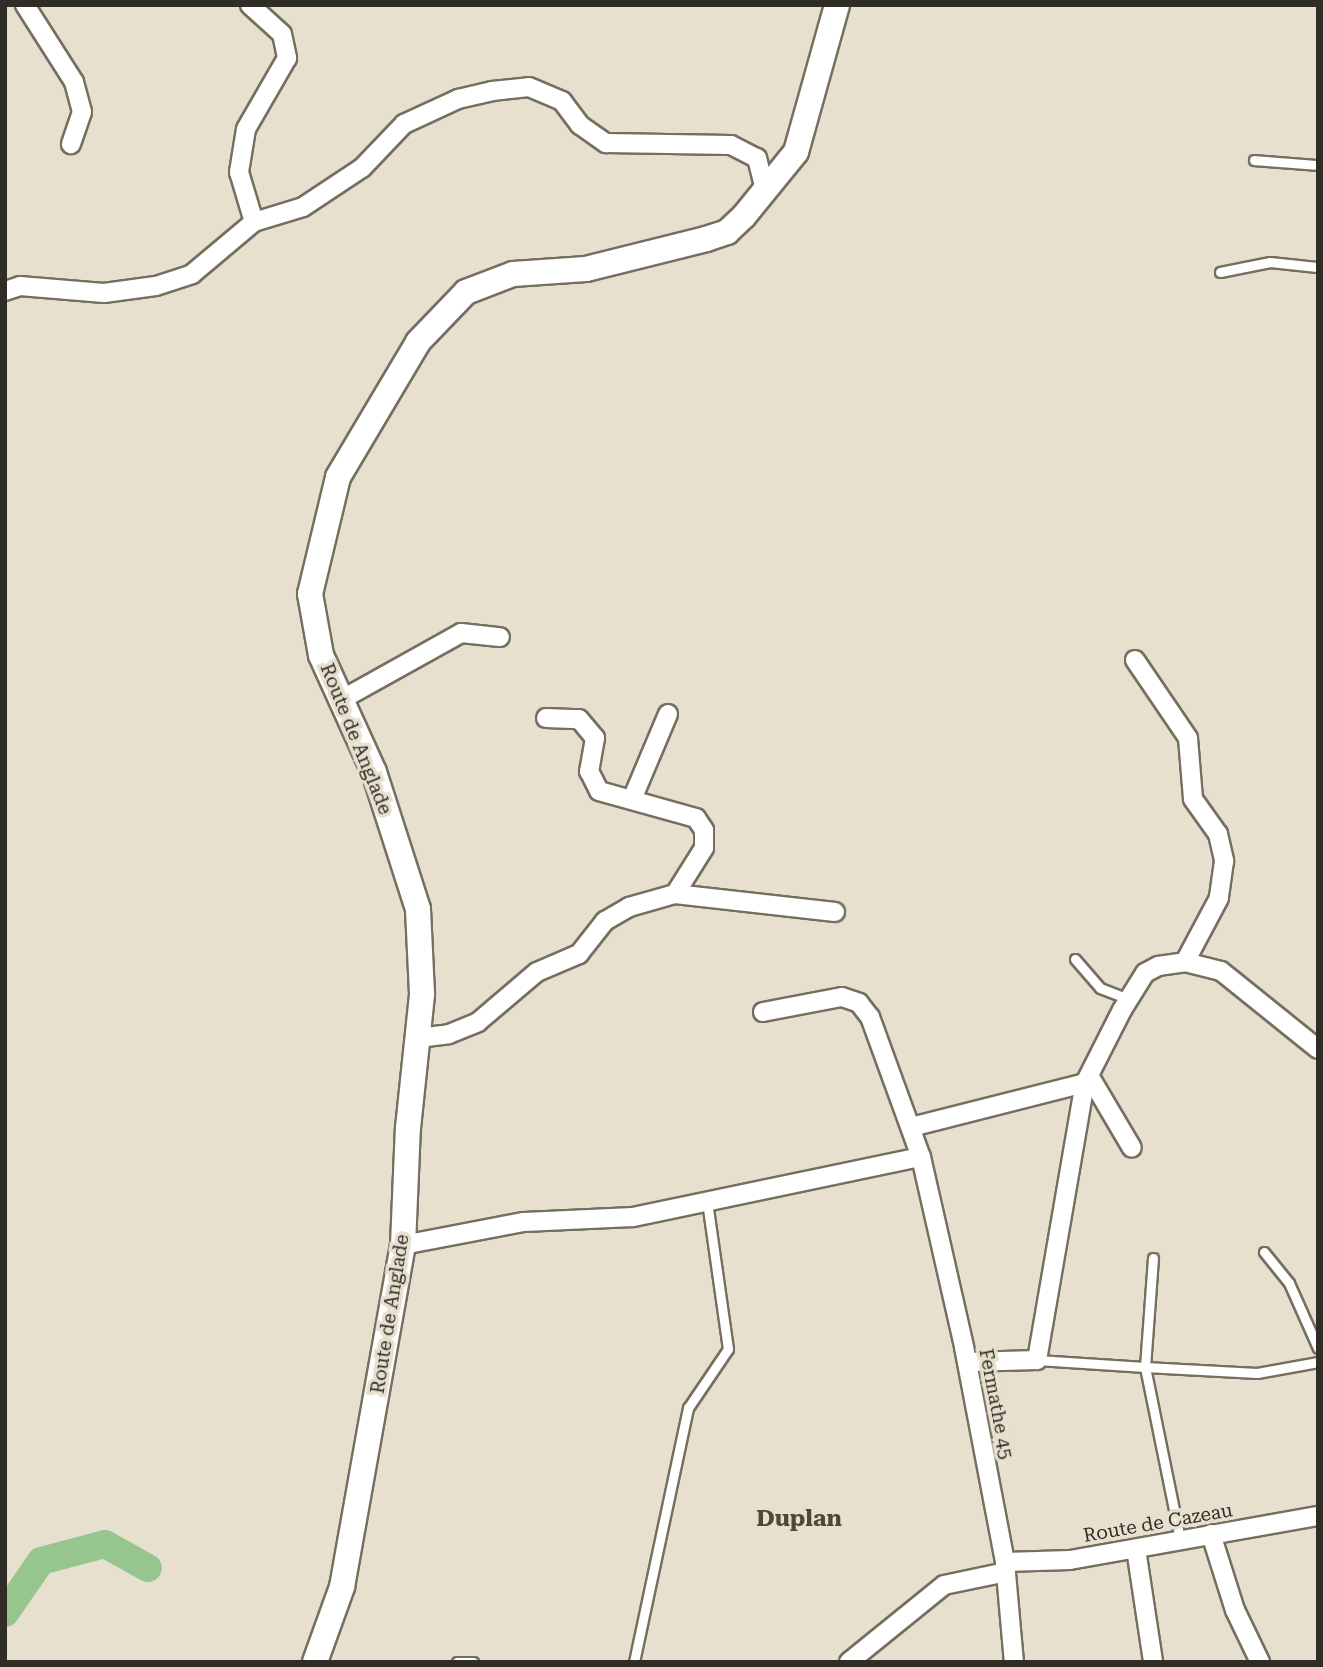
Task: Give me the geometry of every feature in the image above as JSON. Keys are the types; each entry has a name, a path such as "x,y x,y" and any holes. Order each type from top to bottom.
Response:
{"street":[{"path":"25,5 74,82 82,112 71,144"},
{"path":"250,5 282,34 287,58 246,129 239,172 254,222"},
{"name":"Route de Anglade","path":"316,1662 342,1587 404,1245 422,995 418,909 373,772 339,701 321,654 310,594 319,543 338,477 418,342 466,292 513,274 586,269 727,232 796,152 837,5"},
{"path":"5,291 20,286 104,293 156,286 192,274 254,222 313,200 362,167 404,124 457,99 529,87 562,101 580,125 606,144 730,145 757,158 764,186"},
{"path":"339,701 461,633 500,637"},
{"path":"1135,660 1188,738 1193,800 1219,834 1223,861 1219,898 1185,962"},
{"path":"633,797 668,714"},
{"path":"546,718 579,719 595,738 589,771 599,791 613,799 633,797 696,818 704,830 704,848 675,894"},
{"path":"418,1038 449,1034 478,1022 537,972 579,954 604,921 629,907 675,894 835,912"},
{"path":"967,1362 1037,1360 1088,1080 1129,999 1145,974 1185,962 1221,971 1318,1049"},
{"name":"Fermathe 45","path":"763,1012 842,997 859,1003 870,1017 920,1157 967,1362 1006,1567 1014,1662"},
{"path":"911,1127 1088,1080"},
{"path":"1088,1080 1132,1148"},
{"path":"404,1245 524,1222 633,1217 920,1157"},
{"name":"Route de Cazeau","path":"849,1662 944,1585 1006,1567 1070,1560 1318,1516"},
{"path":"1211,1534 1235,1610 1260,1662"},
{"path":"1136,1549 1153,1662"}],"lane":[{"path":"1254,160 1318,165"},
{"path":"1220,272 1256,263 1317,266"},
{"path":"1075,959 1100,988 1129,999"},
{"path":"634,1662 688,1408 727,1349 707,1202"},
{"path":"1264,1252 1289,1283 1318,1348"},
{"path":"1153,1258 1145,1367 1180,1539"},
{"path":"1037,1360 1257,1373 1318,1362"},
{"path":"457,1662 473,1662"}],"waterway":[{"path":"5,1613 41,1561 105,1544 148,1568"}],"district":[{"name":"Duplan","path":"799,1519"}]}
